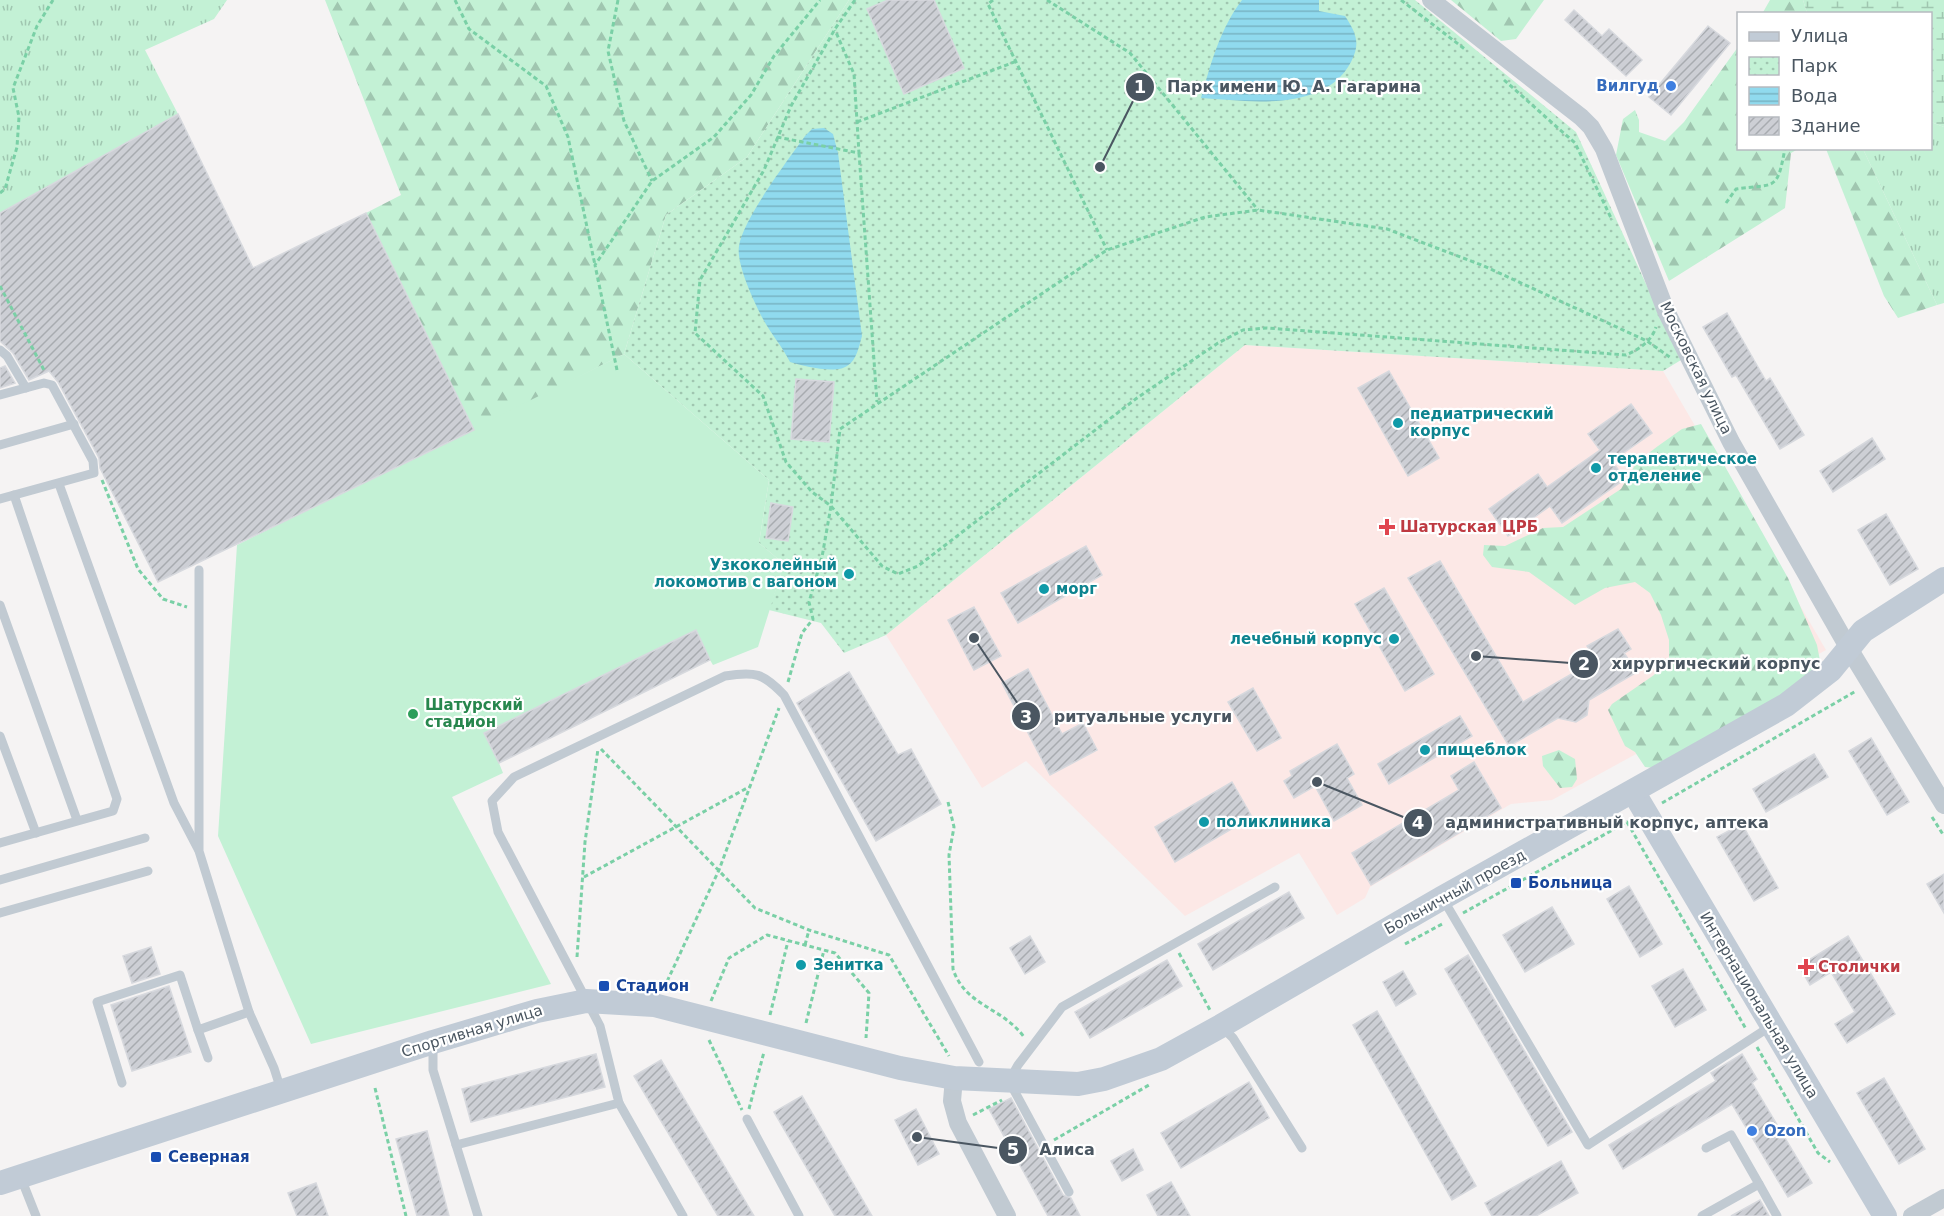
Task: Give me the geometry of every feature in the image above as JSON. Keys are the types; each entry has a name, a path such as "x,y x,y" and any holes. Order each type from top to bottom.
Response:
{"street":[{"name":"Московская улица","path":"1431,0 1581,117 1596,135 1610,163 1685,353 1731,442 1848,647 1935,806"},
{"name":"Больничный проезд","path":"952,1067 1013,1087 1078,1084 1104,1079 1161,1059 1786,705 1831,670 1863,631 1944,579"},
{"name":"Интернациональная улица","path":"1634,793 1885,1216"},
{"name":"Спортивная улица","path":"10,1180 281,1090 537,1011 580,991 654,1005 900,1068 952,1067"},
{"path":"952,1067 952,1101 958,1123 1007,1216"},
{"path":"1912,1216 1944,1198"}],"lane":[{"path":"0,351 7,356 26,388"},
{"path":"0,395 44,383 52,385 93,461 94,473 0,499"},
{"path":"0,445 74,424"},
{"path":"59,484 174,803 199,851 249,1012 274,1068 281,1090"},
{"path":"0,843 113,811 117,799 14,495"},
{"path":"199,570 199,851"},
{"path":"0,605 77,820"},
{"path":"683,1216 619,1103 600,1026 498,832 492,801 514,777 725,676 750,672 769,679 784,695 979,1062"},
{"path":"0,736 36,833"},
{"path":"0,880 145,838"},
{"path":"0,913 148,871"},
{"path":"1070,1192 1013,1087 1029,1050 1062,1007 1275,886"},
{"path":"1442,898 1588,1145 1771,1026"},
{"path":"122,1083 97,1002 180,975 208,1058"},
{"path":"198,1030 249,1012"},
{"path":"1221,1026 1233,1038 1302,1148"},
{"path":"433,1042 433,1070 478,1216"},
{"path":"456,1145 619,1103"},
{"path":"747,1119 799,1216"},
{"path":"1706,1148 1731,1135 1777,1216"},
{"path":"10,1180 36,1216"},
{"path":"1702,1216 1759,1184"}],"path":[{"path":"0,193 5,189 17,147 18,117 13,88 37,26 52,0"},
{"path":"454,0 469,29 546,86 568,137 618,370"},
{"path":"618,0 608,51 624,121 652,182"},
{"path":"595,265 652,182 714,137 751,95 774,56 820,0"},
{"path":"855,0 835,29 791,106 764,170 700,280 695,333 763,396 786,462 812,492 831,506 882,566 898,574 918,566 1137,398 1218,343 1243,330 1267,328 1626,355 1636,351 1654,335 1658,324"},
{"path":"993,0 988,4 1107,250"},
{"path":"1047,0 1130,53 1258,210"},
{"path":"1401,0 1470,54"},
{"path":"835,29 854,74 877,403"},
{"path":"857,122 1017,61"},
{"path":"1498,74 1575,143 1614,226"},
{"path":"777,137 859,153"},
{"path":"1726,203 1736,189 1764,188 1774,184 1781,171 1785,150"},
{"path":"662,993 719,870 784,695 802,633 813,619 809,602 822,557 831,506 840,429 1107,250 1205,217 1258,210 1387,229 1484,266 1647,341 1678,363"},
{"path":"0,286 52,385"},
{"path":"94,473 104,481 138,569 150,586 164,599 198,611"},
{"path":"1662,803 1856,691 1862,701"},
{"path":"580,991 585,842 598,746 755,908 808,930 889,955 952,1067"},
{"path":"584,877 750,786"},
{"path":"948,802 954,826 949,855 953,969 957,981 967,995 1011,1022 1023,1036 1029,1050"},
{"path":"1935,806 1944,836"},
{"path":"805,945 808,930"},
{"path":"710,1004 729,958 767,935 835,953 869,993 866,1038"},
{"path":"769,1017 788,941"},
{"path":"1174,944 1221,1026"},
{"path":"805,1025 824,950"},
{"path":"709,1040 747,1119"},
{"path":"747,1119 764,1053"},
{"path":"966,1118 1013,1087"},
{"path":"375,1088 406,1216"}],"shaded area":[{"name":"Шатурская ЦРБ","path":"1245,345 1663,371 1826,650 1552,800 1511,804 1370,887 1365,898 1337,915 1299,853 1185,916 1026,761 982,788 886,635"}],"green space":[{"path":"0,0 227,0 214,19 145,50 178,114 0,213"},
{"path":"325,0 849,0 747,157 666,215 624,354 474,430 366,213 401,195"},
{"path":"849,0 1415,0 1576,132 1681,360 1663,371 1245,345 886,635 844,653 821,623 769,610 784,564 759,543 769,480 624,354 666,215 747,157"},
{"path":"1451,0 1544,0 1516,39 1501,41"},
{"path":"1770,0 1803,0 1807,12 1763,12"},
{"path":"1803,0 1944,0 1944,127 1932,122 1932,12 1807,12"},
{"path":"1737,48 1737,150 1796,150 1791,153 1785,208 1669,281 1616,155 1623,119 1635,110 1639,120 1639,132 1665,141 1684,122"},
{"path":"1932,122 1944,127 1944,303 1937,305 1863,150 1932,150"},
{"path":"1826,150 1863,150 1937,305 1898,318 1884,296"},
{"name":"Шатурский стадион","path":"624,354 769,480 759,543 784,564 758,647 713,665 710,660 499,763 503,773 452,797 551,984 311,1044 218,836 237,545"},
{"path":"1701,424 1788,578 1817,645 1821,666 1785,695 1655,768 1645,767 1635,752 1625,746 1608,710 1612,704 1654,675 1669,659 1669,640 1661,615 1650,593 1635,582 1605,588 1575,605 1529,572 1492,567 1483,555 1484,545 1505,546 1543,528 1563,527 1621,489 1637,462 1658,446 1682,429"},
{"path":"1559,750 1575,759 1577,779 1572,787 1560,788 1543,766 1542,756"}],"water":[{"path":"1242,0 1319,0 1319,11 1345,16 1352,28 1356,38 1356,49 1351,62 1339,78 1323,90 1304,97 1262,101 1201,98 1222,35"},
{"path":"824,128 833,134 838,153 862,336 853,360 847,366 835,369 810,367 790,362 755,303 746,283 739,254 742,235 757,206 778,174 812,129"}],"building":[{"path":"888,0 934,0 964,68 904,94 867,9"},
{"path":"1574,10 1602,36 1609,29 1642,60 1626,76 1565,20"},
{"path":"1708,26 1730,43 1671,115 1649,97"},
{"path":"178,114 253,268 366,213 474,430 158,582 100,468 99,458 58,382 49,371 29,380 13,353 0,341 0,213"},
{"path":"1727,313 1766,381 1770,378 1804,435 1780,449 1736,375 1732,377 1703,327"},
{"path":"5,366 15,383 0,388 0,368"},
{"name":"педиатрический корпус","path":"1389,371 1439,458 1408,476 1358,388"},
{"path":"796,379 834,382 829,442 791,439"},
{"name":"терапевтическое отделение","path":"1631,404 1652,433 1612,461 1625,479 1562,523 1550,506 1508,536 1489,509 1538,474 1547,487 1600,450 1588,434"},
{"path":"1872,438 1885,459 1833,492 1820,471"},
{"path":"771,503 793,507 788,541 766,538"},
{"path":"1886,514 1918,569 1890,585 1858,530"},
{"name":"морг","path":"1086,546 1102,575 1018,623 1001,593"},
{"path":"1440,561 1523,702 1596,660 1587,646 1618,629 1631,649 1624,653 1637,672 1589,700 1587,715 1576,722 1558,718 1509,746 1408,578"},
{"name":"лечебный корпус","path":"1384,588 1434,674 1405,691 1355,604"},
{"path":"974,607 1001,656 974,670 948,620"},
{"path":"696,630 710,660 499,763 484,733"},
{"path":"1028,669 1062,734 1083,723 1097,750 1050,775 1002,683"},
{"path":"849,672 898,755 911,749 941,804 876,841 797,703"},
{"path":"1253,688 1281,738 1257,751 1228,702"},
{"name":"пищеблок","path":"1460,716 1472,736 1389,784 1378,764"},
{"path":"1871,738 1909,802 1887,815 1849,751"},
{"path":"1337,744 1354,774 1347,778 1362,805 1334,821 1315,786 1294,798 1284,781 1292,776 1290,771"},
{"path":"1814,754 1828,777 1766,812 1753,789"},
{"path":"1474,762 1501,808 1371,885 1352,853 1459,790 1451,776"},
{"name":"поликлиника","path":"1232,782 1252,817 1175,862 1155,827"},
{"path":"1742,824 1778,888 1754,901 1717,837"},
{"path":"1944,874 1944,913 1927,884"},
{"path":"1629,886 1662,944 1640,957 1607,899"},
{"path":"1289,892 1304,918 1213,970 1198,944"},
{"path":"1552,907 1574,944 1525,972 1503,935"},
{"path":"1030,936 1045,962 1025,974 1010,948"},
{"path":"1848,936 1895,1014 1847,1043 1835,1024 1855,1012 1831,972 1810,985 1799,966"},
{"path":"151,947 160,974 132,983 123,956"},
{"path":"1468,955 1572,1132 1548,1146 1445,969"},
{"path":"1167,960 1182,986 1090,1038 1075,1012"},
{"path":"1683,969 1706,1010 1675,1027 1652,986"},
{"path":"1403,971 1416,994 1396,1006 1383,982"},
{"path":"169,986 191,1052 132,1071 111,1005"},
{"path":"1377,1011 1476,1186 1452,1200 1353,1025"},
{"path":"596,1054 605,1087 471,1122 462,1089"},
{"path":"1742,1054 1757,1079 1752,1083 1812,1183 1788,1197 1732,1104 1623,1169 1609,1145 1716,1081 1711,1073"},
{"path":"661,1060 754,1216 718,1216 634,1076"},
{"path":"1884,1078 1925,1149 1899,1164 1857,1093"},
{"path":"1249,1082 1269,1118 1181,1168 1161,1133"},
{"path":"802,1096 872,1216 835,1216 774,1112"},
{"path":"1011,1098 1063,1195 1071,1198 1080,1216 1048,1216 989,1109"},
{"path":"916,1109 939,1154 918,1165 895,1120"},
{"path":"427,1131 449,1216 417,1216 396,1139"},
{"path":"1133,1149 1143,1170 1122,1181 1111,1161"},
{"path":"1561,1161 1578,1193 1536,1216 1492,1216 1485,1203"},
{"path":"1171,1182 1190,1216 1158,1216 1147,1195"},
{"path":"316,1183 328,1216 297,1216 288,1193"},
{"path":"1760,1200 1769,1216 1731,1216"}],"place":[{"name":"Вилгуд","path":"1671,86"},
{"name":"Парк имени Ю. А. Гагарина","path":"1100,167"},
{"name":"педиатрический корпус","path":"1398,423"},
{"name":"терапевтическое отделение","path":"1596,468"},
{"name":"Шатурская ЦРБ","path":"1387,527"},
{"name":"Узкоколейный локомотив с вагоном","path":"849,574"},
{"name":"морг","path":"1044,589"},
{"name":"ритуальные услуги","path":"974,638"},
{"name":"лечебный корпус","path":"1394,639"},
{"name":"хирургический корпус","path":"1476,656"},
{"name":"Шатурский стадион","path":"413,714"},
{"name":"пищеблок","path":"1425,750"},
{"name":"административный корпус, аптека","path":"1317,782"},
{"name":"поликлиника","path":"1204,822"},
{"name":"Больница","path":"1516,883"},
{"name":"Зенитка","path":"801,965"},
{"name":"Столички","path":"1806,967"},
{"name":"Стадион","path":"604,986"},
{"name":"Ozon","path":"1752,1131"},
{"name":"Алиса","path":"917,1137"},
{"name":"Северная","path":"156,1157"}]}
